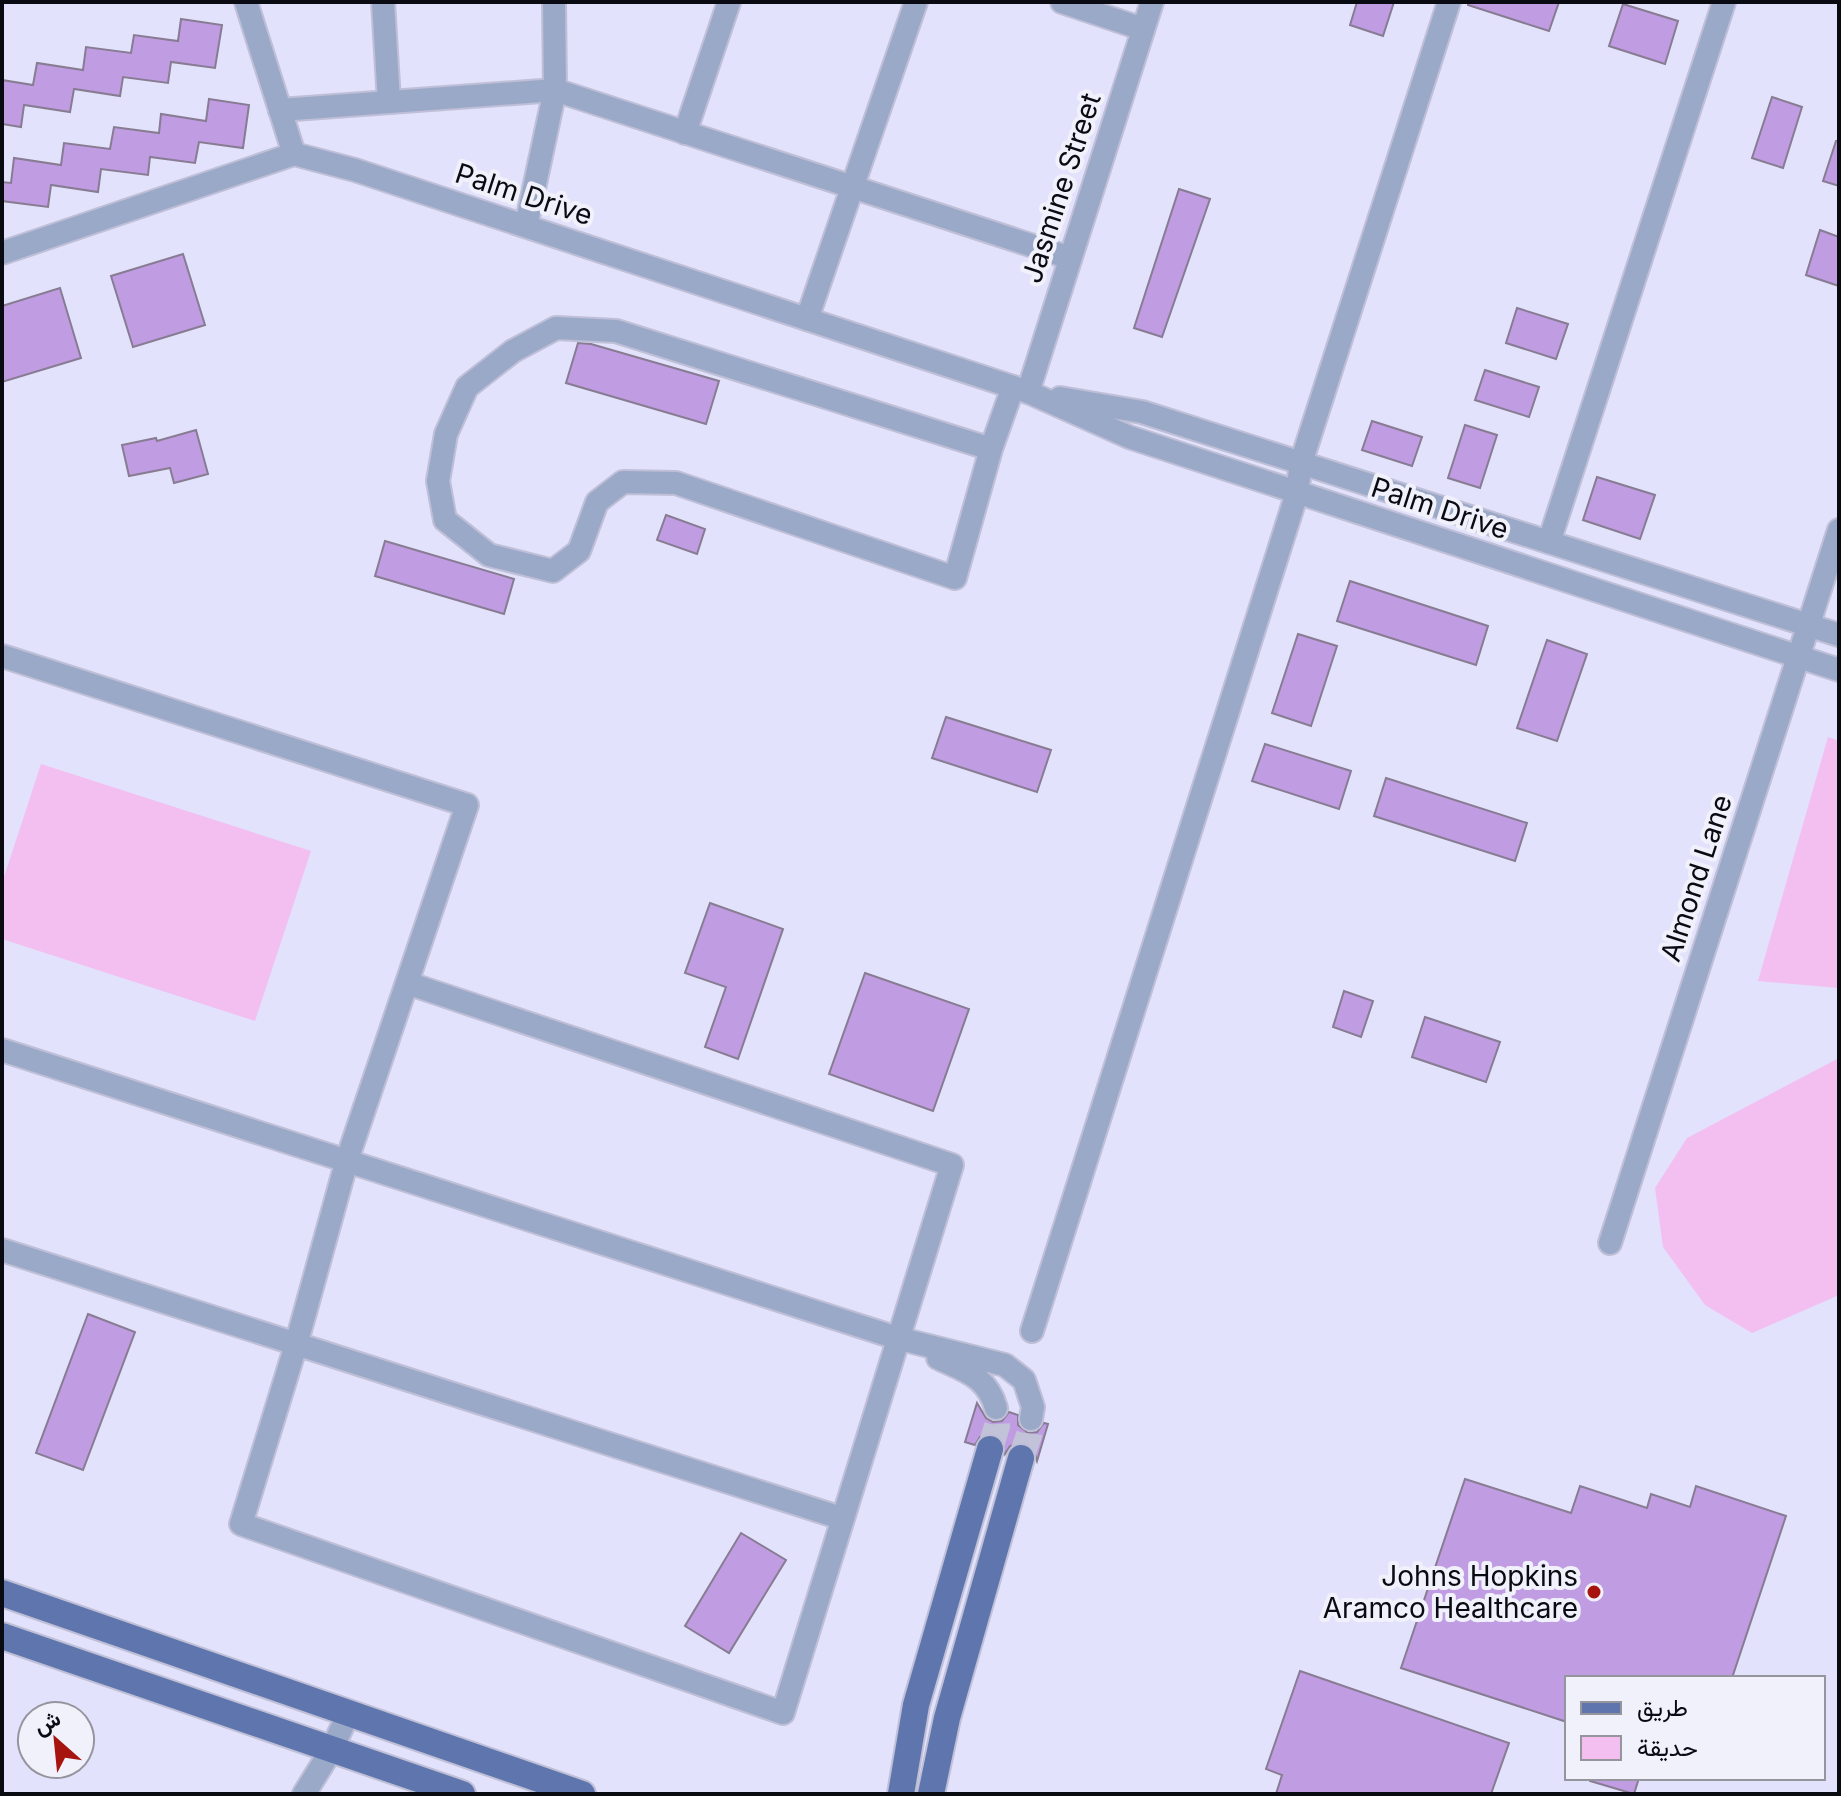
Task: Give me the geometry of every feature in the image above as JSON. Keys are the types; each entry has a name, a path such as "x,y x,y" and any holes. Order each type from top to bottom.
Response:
{"main road":[{"path":"901,1792 916,1705 990,1449"},
{"path":"931,1794 947,1718 1021,1458"},
{"path":"2,1593 582,1794"},
{"path":"2,1636 462,1794"}],"street":[{"path":"2,253 294,154 246,2"},
{"path":"383,2 389,102"},
{"path":"526,226 555,90 554,2"},
{"path":"685,133 729,2"},
{"path":"807,319 916,2"},
{"path":"1062,2 1143,29"},
{"name":"Jasmine Street","path":"991,449 616,331 556,328 513,351 467,387 446,434 438,481 445,520 489,555 553,571 579,551 597,502 623,482 676,483 955,578 991,449 1020,389 1070,258 1152,2"},
{"path":"1032,1331 1297,493 1301,463 1449,2"},
{"path":"1549,542 1724,2"},
{"path":"280,110 555,90 1070,258"},
{"name":"Palm Drive","path":"294,154 355,170 1020,389 1129,437 1839,670"},
{"name":"Palm Drive","path":"1020,389 1142,412 1839,635"},
{"name":"Almond Lane","path":"1610,1243 1839,530"},
{"path":"2,656 467,805 347,1160 296,1345 241,1524 783,1713 952,1165 407,983"},
{"path":"2,1050 897,1338 1005,1365 1024,1380 1033,1407 1031,1419"},
{"path":"2,1250 841,1518"},
{"path":"897,1338 979,1378 993,1397 996,1408"},
{"path":"980,1483 1010,1492"},
{"path":"948,1596 979,1605"},
{"path":"304,1794 332,1749 349,1712"}],"green space":[{"path":"1828,737 1839,741 1839,988 1758,981"},
{"path":"41,764 311,851 255,1021 2,939 2,883"},
{"path":"1839,1058 1839,1295 1752,1333 1705,1305 1663,1247 1655,1188 1687,1138"}],"building":[{"path":"1357,2 1394,2 1383,36 1350,25"},
{"path":"1468,2 1559,2 1549,31 1468,5"},
{"path":"1623,4 1678,21 1665,64 1609,46"},
{"path":"181,19 222,25 215,68 171,62 168,83 123,77 120,96 74,89 70,112 24,105 21,127 2,124 2,80 33,85 37,63 83,70 86,47 131,53 134,35 178,41"},
{"path":"1772,97 1802,107 1783,168 1752,158"},
{"path":"209,99 249,105 243,148 199,142 195,163 150,157 148,175 101,169 98,192 51,185 48,207 2,201 2,182 11,183 14,158 61,165 64,143 110,149 114,127 159,133 161,114 206,121"},
{"path":"1836,141 1839,141 1839,186 1823,181"},
{"path":"1179,189 1210,199 1162,337 1134,328"},
{"path":"1820,230 1839,237 1839,286 1806,275"},
{"path":"183,254 205,325 133,347 111,276"},
{"path":"60,288 81,358 2,382 2,306"},
{"path":"1517,308 1568,324 1556,359 1506,343"},
{"path":"578,343 591,344 719,381 706,424 566,383"},
{"path":"1485,370 1539,387 1529,417 1475,400"},
{"path":"1372,421 1422,437 1412,466 1362,450"},
{"path":"1465,425 1497,435 1480,488 1448,478"},
{"path":"196,430 208,474 174,483 170,468 129,476 122,445 156,438 157,441"},
{"path":"1597,477 1655,495 1640,539 1583,520"},
{"path":"666,515 705,529 697,554 657,540"},
{"path":"385,541 514,579 504,614 375,576"},
{"path":"1350,581 1488,626 1476,665 1337,621"},
{"path":"1298,634 1337,646 1311,726 1272,713"},
{"path":"1547,640 1587,654 1557,741 1517,728"},
{"path":"946,717 1051,750 1037,792 932,758"},
{"path":"1265,744 1351,771 1339,809 1252,781"},
{"path":"1386,778 1527,823 1515,861 1374,816"},
{"path":"710,903 783,929 738,1059 705,1047 726,987 685,973"},
{"path":"865,973 969,1009 933,1111 829,1074"},
{"path":"1344,991 1373,1001 1361,1037 1333,1027"},
{"path":"1425,1017 1500,1042 1486,1082 1412,1057"},
{"path":"88,1314 135,1332 83,1470 36,1453"},
{"path":"977,1403 986,1418 993,1422 1002,1421 1009,1412 1018,1415 1018,1425 1028,1433 1037,1432 1044,1423 1048,1424 1037,1461 1033,1448 1025,1442 1010,1446 1005,1454 1002,1439 994,1434 980,1437 975,1445 965,1442"},
{"name":"Johns Hopkins Aramco Healthcare","path":"1465,1479 1571,1513 1580,1486 1647,1508 1651,1494 1690,1507 1696,1486 1786,1516 1733,1676 1565,1676 1565,1721 1401,1668"},
{"path":"741,1533 786,1560 729,1653 685,1626"},
{"path":"1300,1671 1509,1743 1491,1794 1276,1794 1282,1775 1266,1769"},
{"path":"1590,1780 1638,1780 1634,1794"}],"tunnel":[{"path":"990,1449 997,1426 996,1408"},
{"path":"1021,1458 1031,1419"}],"place":[{"name":"Johns Hopkins Aramco Healthcare","path":"1594,1592"}]}
